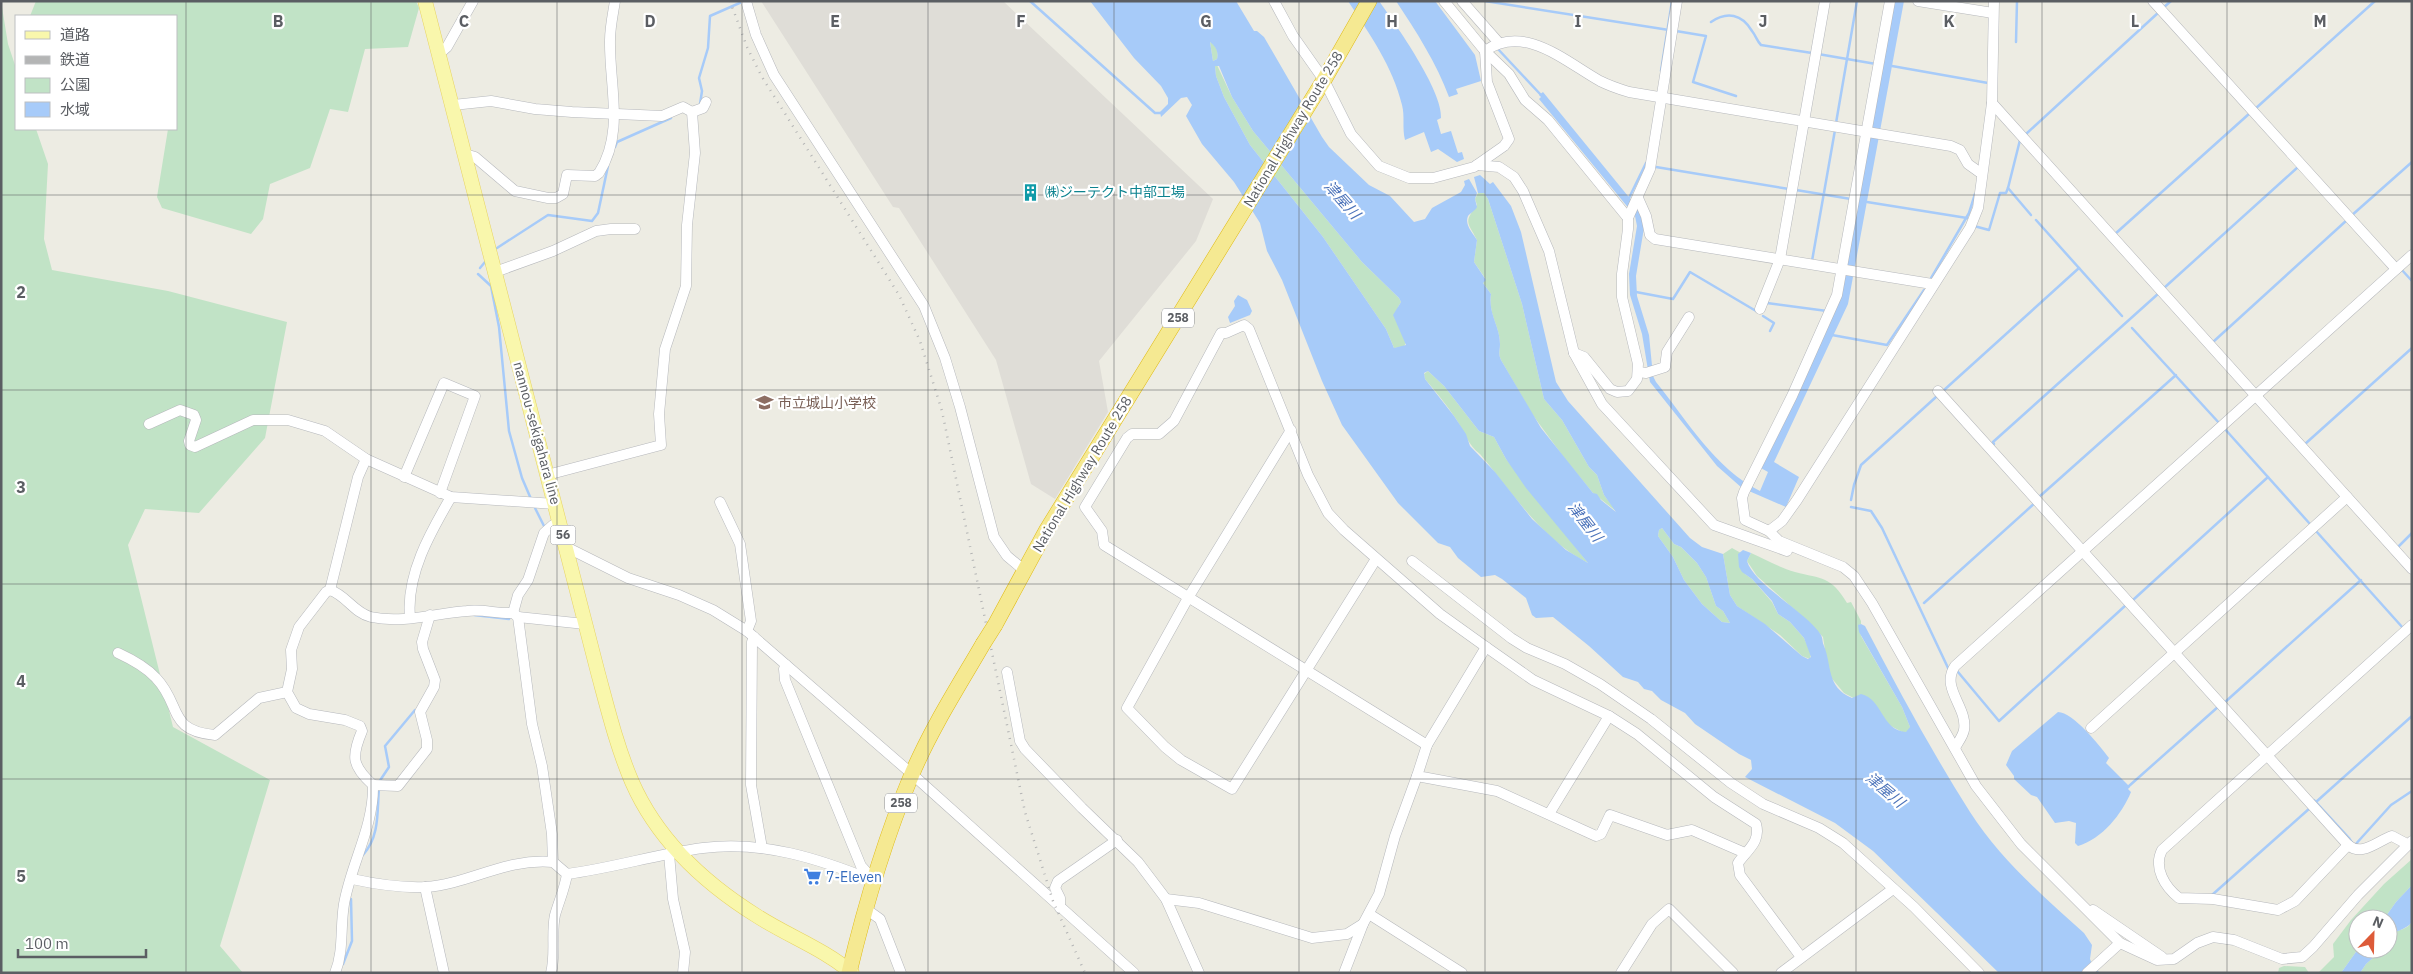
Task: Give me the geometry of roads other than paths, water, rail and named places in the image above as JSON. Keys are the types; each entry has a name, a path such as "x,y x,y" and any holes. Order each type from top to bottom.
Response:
{"highway":[{"name":"National Highway Route 258","path":"850,972 874,881 912,774 947,705 995,625 1046,531 1231,233 1324,80 1369,1"}],"main road":[{"name":"nannou-sekigahara line","path":"426,1 585,624 617,743 632,783 674,853 694,871 719,891 850,972"}],"street":[{"path":"439,54 447,47 472,1"},
{"path":"466,154 475,157 514,191 556,198 562,194 567,175 595,176 599,173 612,142 615,116 610,40 615,1"},
{"path":"1274,1 1293,36 1324,80 1351,134 1379,166 1409,178 1420,180 1459,172 1477,165 1504,146 1509,139 1487,82 1493,47"},
{"path":"1444,1 1493,47"},
{"path":"1462,1 1525,100 1548,120 1633,208 1646,216 1650,236 1932,284"},
{"path":"1646,372 1622,297 1622,274 1633,208 1650,169 1677,1"},
{"path":"1760,309 1780,259 1825,1"},
{"path":"1890,1 1837,295 1746,487 1742,498 1745,520 1764,529 1779,541 1824,557 1843,567 1863,588 1976,786 2022,844 2117,946 2157,960 2166,961 2174,959 2197,942 2213,938 2234,940 2282,959 2302,957 2409,843 2392,836 2361,851 2354,850 2348,845 1938,391"},
{"path":"1918,1 1993,13"},
{"path":"1707,520 1764,529 1782,521 1932,284 1970,228 1978,208 1992,103 1994,1"},
{"path":"2153,1 2396,269"},
{"path":"747,4 756,36 774,75 924,306 945,358 960,406 994,537 1007,556 1025,571"},
{"path":"1493,47 1521,40 1536,44 1608,85 1629,92 1957,148 1964,154 1968,164 1982,174"},
{"path":"453,105 491,101 535,109 615,116 662,116 703,108 706,102"},
{"path":"1992,103 2412,569"},
{"path":"547,475 661,445 660,414 665,349 686,286 686,225 695,153 688,110"},
{"path":"1477,165 1499,167 1514,177 1523,191 1549,251 1574,353 1602,404 1707,520 1714,525 1791,552 1824,557"},
{"path":"495,272 553,251 596,231 611,228 635,229"},
{"path":"1955,748 1964,731 1964,713 1952,690 1952,671 2412,255"},
{"path":"1574,353 1584,357 1610,389 1617,392 1628,390 1646,372 1665,367 1667,352 1689,317"},
{"path":"1427,745 1104,546 1102,531 1085,507 1126,438 1132,434 1159,434 1174,421 1221,333 1226,333 1244,325 1249,329 1308,474 1328,513 1376,559 1440,614 1533,680 1608,716 1638,734 1714,798 1756,824 1758,833 1755,843 1738,863 1740,875 1801,957"},
{"path":"404,477 444,383 475,396 440,493"},
{"path":"149,424 180,410 194,415 196,420 189,441 195,447 253,420 288,420 326,431 366,460 451,497 555,504"},
{"path":"1291,430 1188,598 1126,708 1164,747 1181,760 1232,789 1376,559"},
{"path":"366,460 358,478 330,590 326,592 299,627 291,650 292,669 287,692 296,708 309,714 345,720 360,726 362,731 355,747 354,756 359,772 373,785 398,786 427,749 427,740 420,712 434,687 435,680 422,642 430,614"},
{"path":"410,617 408,600 416,569 424,547 451,497"},
{"path":"2091,728 2347,497"},
{"path":"720,502 740,544 751,621 751,785 762,848"},
{"path":"560,523 553,525 544,533 528,580 518,595 516,610 532,724 546,795 554,862 567,874 600,870 674,853 727,846 762,848 810,858 874,881"},
{"path":"566,547 628,578 679,595 713,610 751,634 912,774 1134,973"},
{"path":"1412,561 1511,638 1527,648 1565,664 1600,684 1651,719 1731,783 1763,804 1819,828 1843,843 1914,907 1979,973"},
{"path":"330,590 338,592 361,613 366,615 394,618 470,610 585,624"},
{"path":"2348,845 2295,902 2278,910 2214,899 2179,898 2162,880 2159,861 2162,850 2412,625"},
{"path":"1344,973 1363,924 1379,894 1395,836 1427,745 1486,647"},
{"path":"118,652 136,662 156,677 164,688 180,721 186,727 200,734 215,736 259,698 287,692"},
{"path":"786,665 784,669 785,680 836,808 861,866 874,881"},
{"path":"1007,672 1020,741 1082,808 1138,862 1166,899 1199,973"},
{"path":"1549,814 1608,716"},
{"path":"1416,776 1497,791 1596,836 1601,834 1610,815 1667,835 1692,830 1745,853"},
{"path":"335,973 340,960 344,904 370,812 373,785"},
{"path":"1060,908 1060,898 1054,888 1058,880 1117,840"},
{"path":"674,853 671,884 685,952 683,973"},
{"path":"352,879 377,884 425,887 460,879 516,862 554,862"},
{"path":"2050,873 2094,910 2166,961"},
{"path":"552,973 555,916 565,888 567,874"},
{"path":"425,887 444,973"},
{"path":"1781,973 1893,889"},
{"path":"1166,899 1199,903 1312,938 1347,934 1363,924"},
{"path":"1621,973 1652,924 1669,909 1733,973"},
{"path":"866,910 880,919 901,973"},
{"path":"1370,914 1462,973"},
{"path":"2087,973 2117,946"}],"water":[{"name":"津屋川","path":"1090,1 1236,1 1254,31 1257,31 1264,37 1329,147 1369,185 1390,196 1414,222 1425,219 1432,208 1461,192 1465,185 1464,181 1469,179 1477,193 1475,199 1477,207 1468,216 1467,223 1477,240 1474,262 1486,280 1483,283 1491,294 1491,308 1498,331 1501,360 1541,428 1593,493 1597,494 1601,500 1616,512 1604,495 1597,475 1589,467 1562,420 1544,399 1522,304 1488,199 1484,193 1478,193 1474,177 1480,175 1490,184 1493,182 1511,206 1521,232 1556,382 1568,401 1690,538 1702,547 1723,554 1730,595 1737,606 1765,624 1802,656 1808,659 1811,657 1804,638 1790,622 1778,614 1772,601 1752,579 1742,572 1739,567 1738,554 1743,550 1751,553 1747,561 1751,570 1759,579 1805,617 1821,635 1831,675 1838,688 1852,698 1861,694 1868,697 1892,726 1906,732 1910,727 1902,707 1859,632 1858,625 1865,626 1916,720 1970,812 2008,861 2084,933 2092,945 2090,959 2094,969 2101,973 1999,973 1873,851 1835,823 1745,777 1752,769 1751,760 1695,724 1685,713 1661,700 1652,691 1644,689 1638,682 1623,677 1553,617 1536,618 1532,615 1526,598 1502,579 1495,575 1481,577 1458,558 1450,547 1438,543 1398,503 1342,425 1322,381 1282,280 1267,251 1260,223 1234,182 1202,144 1186,116 1192,105 1187,97 1181,98 1161,117 1160,112 1168,104 1168,98 1161,86 1134,58","holes":["1210,42 1217,51 1217,59 1213,61","1215,66 1219,66 1232,97 1253,131 1362,262 1399,298 1401,302 1393,315 1406,345 1394,348 1386,329 1323,237 1250,145 1224,97 1216,76","1428,371 1444,386 1479,431 1494,437 1506,459 1526,488 1588,563 1566,550 1532,519 1495,472 1470,446 1466,434 1425,379 1424,373","1662,528 1674,544 1681,547 1697,563 1706,577 1716,606 1723,611 1730,623 1722,622 1702,604 1684,580 1673,557 1658,536 1659,530"]},
{"path":"1348,1 1379,1 1417,58 1435,92 1440,106 1441,118 1437,120 1441,134 1451,131 1458,153 1462,152 1464,159 1457,162 1438,149 1431,152 1424,132 1405,140 1403,109 1393,77 1380,51"},
{"path":"1396,1 1435,1 1475,55 1481,81 1456,89 1458,94 1449,97 1432,60"},
{"path":"1893,1 1904,1 1848,304 1774,462 1799,477 1786,507 1742,488 1717,466 1650,382 1642,334 1630,295 1629,274 1637,226 1635,216 1539,99 1541,97 1539,95 1543,92 1641,212 1644,228 1636,276 1637,296 1649,335 1653,376 1656,382 1715,457 1744,482 1760,491 1768,472 1759,467 1829,319"},
{"path":"1238,295 1247,300 1252,311 1250,315 1230,323 1228,317 1235,306 1234,301"},
{"path":"2058,712 2064,713 2078,723 2093,738 2109,758 2106,763 2130,787 2128,789 2131,792 2117,817 2110,825 2095,838 2078,846 2075,843 2076,823 2069,821 2055,823 2037,797 2031,795 2014,779 2006,765 2012,751"},
{"path":"2412,885 2412,922 2398,931 2398,909 2391,909"},
{"path":"2351,959 2372,959 2360,973 2341,973"}],"waterway":[{"path":"700,104 702,91 699,78 708,48 710,16 744,1"},
{"path":"1030,1 1155,113 1163,113"},
{"path":"1485,1 1669,30"},
{"path":"1661,71 1672,1"},
{"path":"1836,123 1857,1"},
{"path":"2016,42 2017,1"},
{"path":"2163,8 2171,1"},
{"path":"2255,109 2375,1"},
{"path":"2026,134 2159,12"},
{"path":"1711,22 1723,16 1734,16 1748,25 1761,45 1812,53"},
{"path":"1676,31 1706,36 1693,82 1736,96"},
{"path":"1497,48 1541,95"},
{"path":"1818,54 1876,64"},
{"path":"1892,66 1988,83"},
{"path":"2115,234 2250,113"},
{"path":"615,147 617,142 671,118"},
{"path":"1812,261 1835,130"},
{"path":"1974,226 1989,230 2000,193 2006,193 2008,188 2020,140"},
{"path":"2351,216 2412,162"},
{"path":"1628,200 1646,163"},
{"path":"497,248 548,215 592,221 598,213 608,166"},
{"path":"1656,167 1789,189"},
{"path":"2164,288 2298,167"},
{"path":"2008,188 2031,215"},
{"path":"1796,190 1851,199"},
{"path":"1930,280 1969,213 1975,194"},
{"path":"1867,202 1967,218"},
{"path":"2036,220 2122,316"},
{"path":"2213,342 2347,220"},
{"path":"480,268 485,262"},
{"path":"1944,393 1943,391 2079,268"},
{"path":"2401,269 2412,281"},
{"path":"1636,292 1673,299 1690,272 1756,311"},
{"path":"478,274 491,286 499,327 509,431 522,478 531,499"},
{"path":"1832,335 1887,345 1924,290"},
{"path":"1994,444 1993,442 2159,293"},
{"path":"1767,303 1827,311"},
{"path":"1763,316 1774,323 1770,331"},
{"path":"2132,328 2220,424"},
{"path":"2305,444 2412,348"},
{"path":"2039,497 2176,375"},
{"path":"1851,500 1861,465 1936,397"},
{"path":"2224,428 2310,524"},
{"path":"2133,600 2268,477"},
{"path":"1924,603 2036,502"},
{"path":"1851,507 1871,511 1882,528 1949,670"},
{"path":"535,508 544,526"},
{"path":"2316,531 2403,628"},
{"path":"2398,547 2412,533"},
{"path":"2224,703 2361,580"},
{"path":"1958,672 1999,721 2126,605"},
{"path":"474,615 509,619"},
{"path":"2129,786 2219,706"},
{"path":"379,782 389,767 385,746 415,710"},
{"path":"2316,802 2412,716"},
{"path":"363,855 375,832 379,788"},
{"path":"2314,800 2354,846 2391,805 2412,791"},
{"path":"2212,895 2310,808"},
{"path":"343,964 352,941 351,899"}],"railway":[{"path":"730,1 747,47 762,77 899,295 920,341 942,411 1025,812 1053,901 1085,973"}],"place":[{"name":"㈱ジーテクト中部工場","path":"1031,192"},
{"name":"市立城山小学校","path":"764,403"},
{"name":"7-Eleven","path":"812,877"}]}
